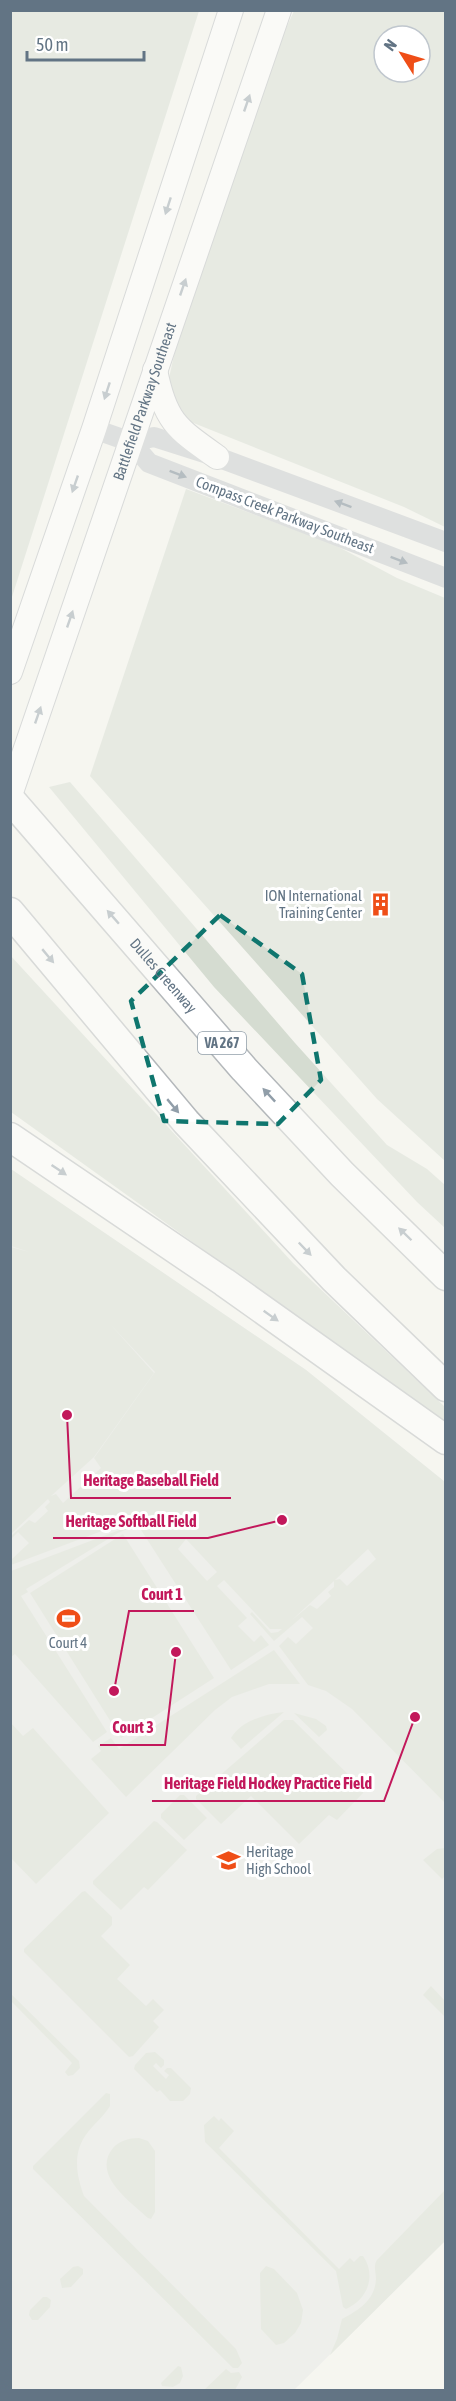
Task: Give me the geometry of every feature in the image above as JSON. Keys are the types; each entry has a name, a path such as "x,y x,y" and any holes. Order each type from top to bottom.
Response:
{"highway":[{"name":"Dulles Greenway","path":"10,797 244,1069 342,1174 446,1276"},
{"path":"10,912 186,1122 326,1270 446,1387"},
{"path":"10,1137 224,1282 446,1440"}],"main road":[{"path":"10,672 94,429 231,10"},
{"name":"Battlefield Parkway Southeast","path":"10,797 279,10"},
{"path":"155,369 160,394 168,413 181,431 217,457"}],"street":[{"name":"Compass Creek Parkway Southeast","path":"94,429 131,442 149,463 446,578"},
{"name":"Compass Creek Parkway Southeast","path":"131,442 154,437 217,457 446,542"}],"highlighted area":[{"path":"220,915 302,974 321,1080 278,1124 164,1121 131,1001"}],"shaded area":[{"path":"10,11 199,11 11,600"},
{"path":"294,11 445,11 445,527 404,507 191,422 180,413 172,395 169,378 181,324 274,54"},
{"path":"186,489 333,544 397,578 445,598 445,1161 377,1099 90,776"},
{"path":"70,782 295,1043 387,1145 427,1169 445,1185 445,1228 417,1202 214,987 49,787"},
{"path":"10,955 293,1263 445,1407 445,1423 11,1112"},
{"name":"Heritage High School","path":"10,1169 306,1370 445,1482 445,2241 294,2390 11,2390"},
{"path":"11,1169 306,1370 445,1482 445,1803 352,1709 326,1691 308,1685 279,1646 288,1637 296,1644 313,1628 302,1617 274,1641 250,1614 252,1612 271,1633 282,1629 270,1629 224,1580 217,1586 247,1618 238,1626 254,1642 261,1635 269,1645 231,1670 134,1519 11,1565 11,1558 29,1543 18,1532 11,1539 11,1536 29,1520 35,1523 48,1511 45,1507 50,1502 48,1499 11,1534 11,1247 29,1252 11,1246","holes":["110,1324 155,1372 94,1458 101,1468 63,1503 56,1494 51,1496 94,1457 154,1373","186,1539 217,1572 207,1581 178,1549","368,1549 376,1559 347,1586 340,1579 335,1580","334,1581 334,1587 328,1592 331,1596 317,1609 310,1605 292,1620"]},
{"path":"132,1527 118,1533 26,1589 28,1592 21,1596 107,1732 93,1742 15,1654 11,1657 11,1571"},
{"path":"123,1534 214,1678 121,1738 30,1593"},
{"path":"274,1650 300,1684 269,1684 232,1697 215,1710 126,1797 91,1759 101,1751 98,1746 111,1738 119,1749"},
{"path":"284,1712 241,1749 231,1738 241,1727 254,1719"},
{"path":"294,1713 316,1719 326,1726 327,1730 319,1737"},
{"path":"284,1720 293,1720 364,1790 337,1820 329,1815 299,1844 251,1796 221,1824 196,1799 196,1796"},
{"path":"11,1723 23,1736 33,1728 109,1813 36,1884 11,1858"},
{"path":"180,1795 184,1795 207,1818 184,1840 161,1818 161,1814"},
{"path":"154,1821 187,1850 148,1890 144,1887 121,1910 93,1884 93,1881"},
{"path":"445,1848 445,1876 442,1879 423,1860 437,1849"},
{"path":"85,1891 112,1917 112,1925 101,1936 130,1965 117,1979 146,2006 153,1999 164,2010 153,2021 159,2027 133,2056 129,2057 24,1952 24,1949"},
{"path":"431,1986 445,2001 445,2017 423,1995"},
{"path":"10,1993 79,2061 80,2068 73,2075 68,2076 65,2072 72,2063 11,2001"},
{"path":"155,2052 164,2060 164,2065 161,2068 156,2063 153,2066 166,2079 169,2075 164,2071 171,2068 191,2088 190,2094 183,2101 170,2101 160,2090 157,2092 134,2069 146,2053"},
{"path":"106,2093 110,2094 110,2106 88,2132 78,2155 79,2180 84,2196 236,2349 242,2363 238,2368 233,2368 33,2169 33,2166"},
{"path":"214,2116 219,2121 221,2118 234,2131 219,2148 339,2269 350,2258 354,2262 363,2256 369,2271 368,2287 353,2305 346,2309 343,2307 336,2271 205,2142 204,2125"},
{"path":"139,2138 148,2141 155,2151 155,2212 151,2219 116,2187 107,2168 107,2158 115,2146 124,2140"},
{"path":"445,2190 445,2241 330,2355 342,2319 365,2304 373,2293 377,2260"},
{"path":"78,2266 83,2269 83,2274 71,2287 62,2288 60,2279 73,2267"},
{"path":"266,2266 274,2269 297,2293 303,2310 301,2323 295,2333 284,2343 276,2345 261,2329 260,2273"},
{"path":"43,2297 51,2300 50,2307 38,2320 32,2320 29,2315 30,2310"},
{"path":"178,2366 181,2367 183,2376 180,2383 173,2387 162,2386 161,2383"},
{"path":"226,2369 231,2373 239,2372 242,2377 235,2390 204,2390"}],"place":[{"name":"ION International Training Center","path":"380,905"},
{"name":"Heritage Baseball Field","path":"67,1415"},
{"name":"Heritage Softball Field","path":"282,1520"},
{"name":"Court 4","path":"68,1619"},
{"name":"Court 3","path":"176,1652"},
{"name":"Court 1","path":"114,1691"},
{"name":"Heritage Field Hockey Practice Field","path":"415,1717"},
{"name":"Heritage High School","path":"228,1861"}]}
